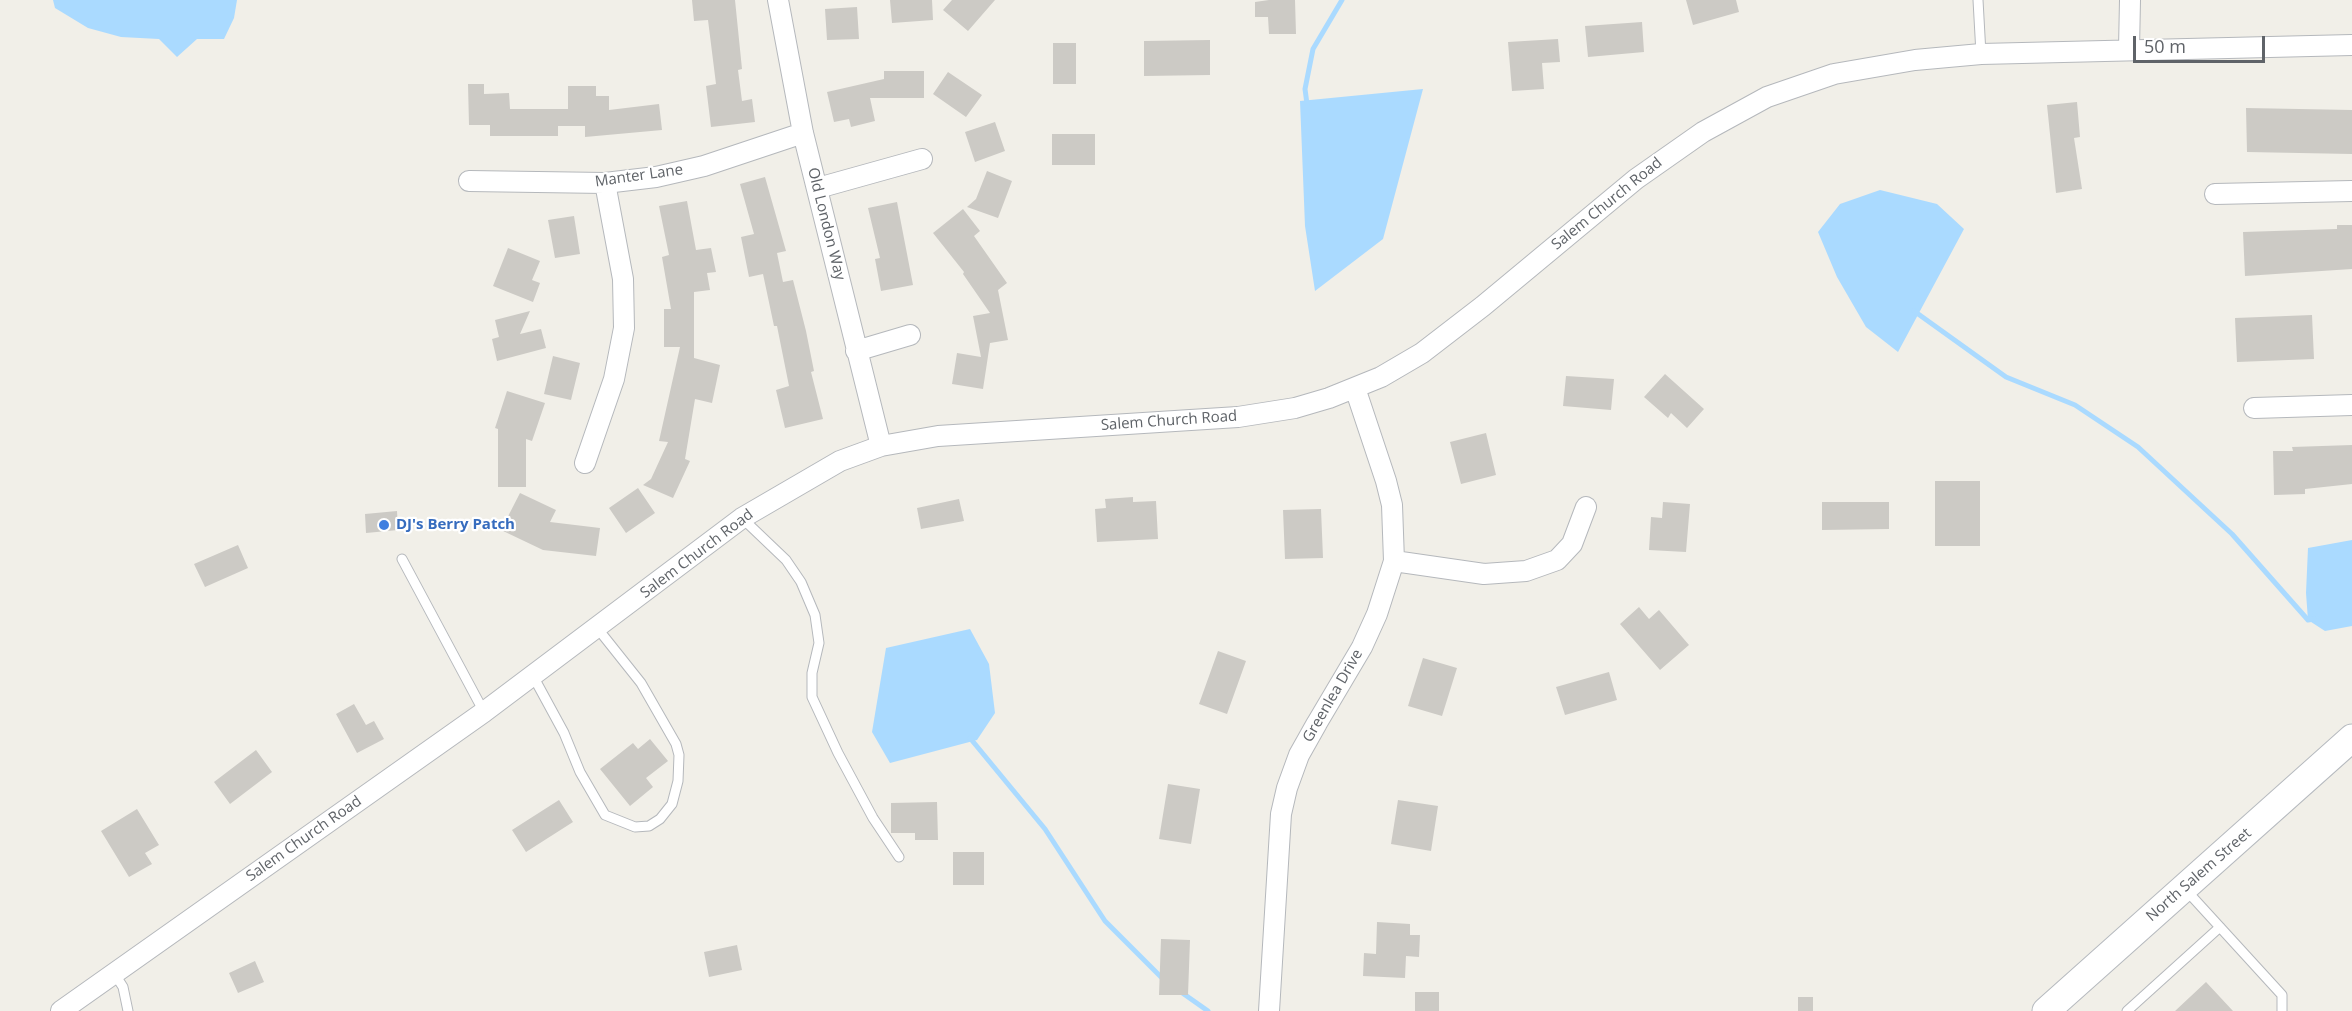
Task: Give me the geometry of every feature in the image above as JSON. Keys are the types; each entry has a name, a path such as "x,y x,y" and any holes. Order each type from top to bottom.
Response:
{"main road":[{"name":"North Salem Street","path":"2046,1011 2352,738"}],"street":[{"name":"Old London Way","path":"778,0 803,133 881,446"},
{"path":"2129,49 2130,0"},
{"name":"Salem Church Road","path":"61,1011 484,712 598,629 742,518 820,471 881,446 938,436 1164,423 1267,414 1329,398 1355,388 1381,377 1422,353 1483,306 1636,179 1702,132 1767,97 1834,74 1915,60 1981,54 2352,45"},
{"name":"Manter Lane","path":"469,181 604,183 656,177 704,166 803,133"},
{"path":"818,188 922,159"},
{"path":"585,463 614,379 624,328 623,279 604,183"},
{"path":"2215,194 2352,190"},
{"path":"856,351 910,336"},
{"name":"Greenlea Drive","path":"1269,1011 1281,814 1287,788 1308,739 1362,647 1377,614 1394,561 1392,505 1355,388"},
{"path":"2254,408 2352,405"},
{"path":"1394,561 1484,574 1526,571 1557,560 1572,544 1586,507"}],"lane":[{"path":"1978,0 1981,54"},
{"path":"742,518 786,560 801,582 815,615 819,642 812,674 812,697 837,753 899,857"},
{"path":"402,559 484,712"},
{"path":"533,676 585,780 606,815 635,827 649,826 660,819 672,804 678,781 679,755 676,744 641,683 598,629"},
{"path":"2184,889 2282,995 2282,1011"},
{"path":"2127,1011 2220,927"},
{"path":"114,973 123,987 128,1011"}],"water":[{"path":"53,0 237,0 234,18 224,39 197,39 177,57 159,39 121,37 88,28 55,8"},
{"path":"1423,89 1383,239 1315,291 1305,226 1300,101"},
{"path":"1880,190 1937,204 1964,229 1898,352 1866,327 1837,277 1818,232 1840,204"},
{"path":"2352,540 2352,626 2325,631 2308,620 2306,593 2308,548"},
{"path":"970,629 989,664 995,713 977,740 890,763 872,732 886,648"}],"building":[{"path":"692,0 735,0 742,69 738,70 742,101 752,99 755,122 711,127 706,86 716,84 708,20 694,21"},
{"path":"890,0 932,0 933,20 892,23"},
{"path":"952,0 995,0 968,31 943,10"},
{"path":"1295,0 1296,34 1269,34 1268,17 1255,17 1255,2"},
{"path":"1686,0 1736,0 1739,12 1693,25"},
{"path":"857,7 859,39 827,40 825,9"},
{"path":"1642,22 1644,52 1588,57 1585,26"},
{"path":"1558,39 1560,62 1542,63 1544,89 1512,91 1508,42"},
{"path":"1210,40 1210,75 1144,76 1144,41"},
{"path":"1053,43 1076,43 1076,84 1053,84"},
{"path":"884,71 924,71 924,98 870,98 875,121 851,127 849,119 834,122 827,92 884,79"},
{"path":"948,72 982,95 966,117 933,94"},
{"path":"468,84 484,84 484,94 509,93 510,109 568,109 568,86 596,86 596,96 609,96 609,110 659,104 662,130 585,137 585,126 558,126 558,136 490,136 490,125 469,125"},
{"path":"2077,102 2080,137 2074,138 2082,189 2056,193 2047,105"},
{"path":"2246,108 2352,110 2352,154 2247,152"},
{"path":"995,122 1005,151 975,162 965,132"},
{"path":"1052,134 1095,134 1095,165 1052,165"},
{"path":"987,171 1012,181 998,218 967,207 976,199"},
{"path":"765,177 786,251 777,253 783,282 793,280 806,331 814,371 811,372 823,419 785,428 776,390 789,386 777,326 774,326 763,274 749,277 741,237 754,234 740,184"},
{"path":"687,201 696,250 711,248 716,272 707,273 710,290 694,292 694,358 720,365 712,403 695,399 685,459 690,461 673,498 643,485 651,479 668,442 659,441 680,347 664,347 664,309 671,309 662,257 669,255 659,206"},
{"path":"897,202 913,285 881,291 875,259 880,258 868,208"},
{"path":"963,209 980,231 974,236 1007,283 998,290 1008,340 990,343 983,389 952,384 957,353 981,357 973,316 990,313 963,274 964,272 933,233"},
{"path":"574,216 580,254 555,258 548,220"},
{"path":"2337,225 2352,225 2352,269 2245,276 2243,232 2337,229"},
{"path":"508,248 540,261 532,280 540,283 533,302 493,286"},
{"path":"530,311 520,334 541,329 546,348 497,361 492,339 499,337 495,320"},
{"path":"2312,315 2314,359 2237,362 2235,318"},
{"path":"553,356 580,363 571,400 544,394"},
{"path":"1665,374 1704,409 1687,428 1671,413 1668,418 1644,397"},
{"path":"1566,376 1614,379 1611,410 1563,406"},
{"path":"507,391 545,403 532,441 526,439 526,487 498,487 498,429 495,428"},
{"path":"1486,433 1496,475 1461,484 1450,442"},
{"path":"2352,445 2352,484 2305,489 2305,494 2274,495 2273,451 2293,451 2292,447"},
{"path":"1935,481 1980,481 1980,546 1935,546"},
{"path":"638,488 655,513 626,533 609,508"},
{"path":"520,493 556,510 550,522 600,528 596,556 543,550 501,530"},
{"path":"1133,497 1133,502 1156,501 1158,539 1097,542 1095,509 1106,508 1105,499"},
{"path":"959,499 964,521 921,529 917,508"},
{"path":"1663,502 1690,504 1686,552 1649,550 1651,517 1662,518"},
{"path":"1822,502 1889,502 1889,529 1822,530"},
{"path":"1321,509 1323,558 1285,559 1283,510"},
{"path":"397,511 398,530 366,533 365,514"},
{"path":"238,545 248,568 205,587 194,564"},
{"path":"1639,607 1649,619 1659,610 1689,645 1660,670 1620,624"},
{"path":"1218,651 1246,661 1227,714 1199,704"},
{"path":"1423,658 1457,668 1442,716 1408,706"},
{"path":"1609,672 1617,700 1565,715 1556,687"},
{"path":"354,704 366,725 374,721 384,739 357,753 336,714"},
{"path":"650,739 668,761 646,778 653,787 630,806 600,769 633,743 638,749"},
{"path":"256,750 272,772 230,804 214,782"},
{"path":"1168,784 1200,789 1191,844 1159,839"},
{"path":"559,800 573,822 526,852 512,830"},
{"path":"1398,800 1438,806 1431,851 1391,844"},
{"path":"937,802 938,840 915,840 915,833 891,833 891,803"},
{"path":"137,809 159,845 145,853 152,864 129,877 101,831"},
{"path":"953,852 984,852 984,885 953,885"},
{"path":"1377,922 1410,924 1410,935 1420,935 1419,957 1406,956 1405,978 1363,976 1364,953 1376,954"},
{"path":"1161,939 1190,940 1188,995 1159,995"},
{"path":"737,945 742,970 709,977 704,952"},
{"path":"255,961 264,982 238,993 229,973"},
{"path":"2206,982 2233,1011 2175,1011"},
{"path":"1415,992 1439,992 1439,1011 1415,1011"},
{"path":"1798,997 1813,997 1813,1011 1798,1011"}],"waterway":[{"path":"1307,104 1305,89 1313,49 1342,0"},
{"path":"1914,311 2006,377 2075,405 2138,447 2232,534 2308,620 2314,619"},
{"path":"970,738 1045,829 1105,921 1164,980"},
{"path":"1181,992 1208,1011"}],"place":[{"name":"DJ's Berry Patch","path":"384,525"}]}
